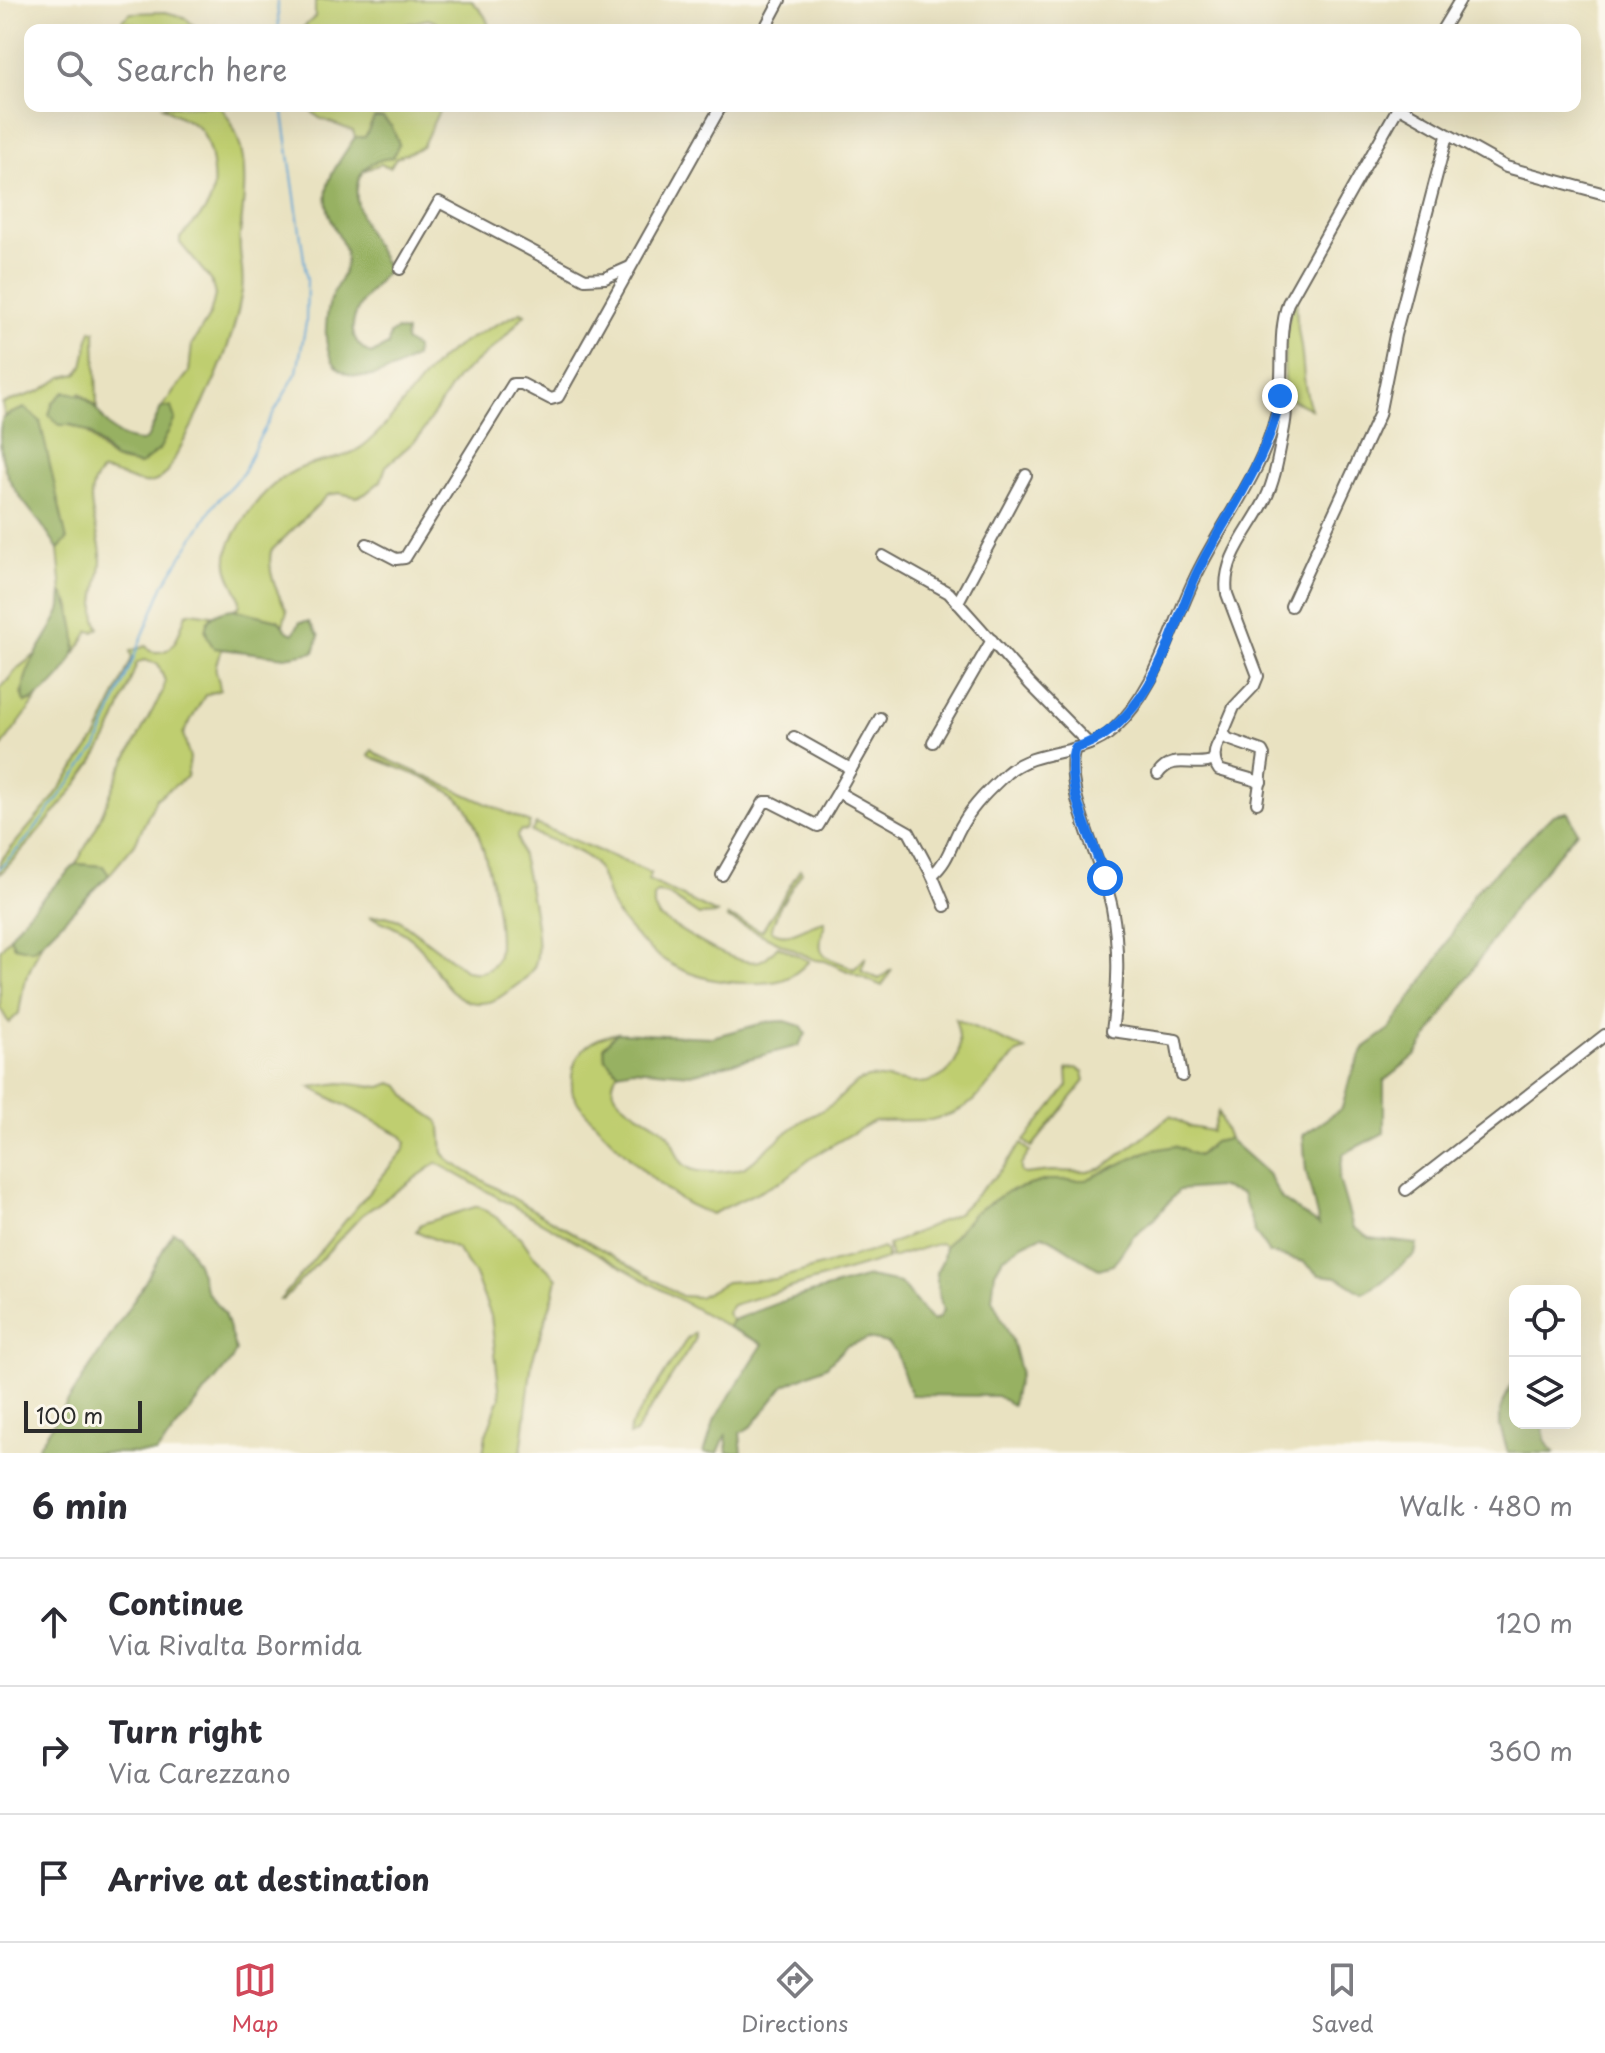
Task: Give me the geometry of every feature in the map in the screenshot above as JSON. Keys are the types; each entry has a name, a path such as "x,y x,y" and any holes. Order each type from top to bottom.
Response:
{"street":[{"path":"767,24 780,0"},
{"path":"1446,24 1460,0"},
{"path":"367,544 396,559 405,558 513,384 522,384 549,399 557,398 718,112"},
{"path":"932,875 946,861 964,820 1006,774 1028,761 1089,744 1114,729 1151,682 1202,563 1259,463 1273,427 1281,390 1283,333 1288,303 1396,112"},
{"path":"1409,112 1512,170 1605,194"},
{"path":"1291,606 1379,415 1395,335 1447,136"},
{"path":"400,269 439,202 585,279 605,278 631,266"},
{"path":"1261,782 1219,770 1214,760 1234,707 1257,679 1256,666 1227,594 1226,580 1232,559 1262,506 1272,481 1286,415 1281,390"},
{"path":"958,602 1026,475"},
{"path":"883,556 939,585 958,602 1030,684 1089,744"},
{"path":"933,742 992,640"},
{"path":"722,875 764,802 771,802 818,826 880,718"},
{"path":"1224,735 1262,751 1264,760 1257,803"},
{"path":"794,737 851,769"},
{"path":"1075,748 1071,765 1076,792 1108,890 1114,923 1118,990 1112,1031 1176,1040 1182,1076"},
{"path":"1158,774 1176,760 1201,764 1214,760"},
{"path":"838,792 908,831 945,906"},
{"path":"1406,1190 1605,1035"}],"green space":[{"path":"315,0 471,0 488,24 440,24 428,19 408,24 307,24 315,17"},
{"path":"165,12 184,17 192,24 122,24 122,20 131,13"},
{"path":"172,112 224,112 242,152 244,184 240,242 243,277 237,316 222,362 202,407 167,473 151,483 102,471 95,480 91,500 101,554 95,600 99,628 89,631 76,652 71,607 62,592 58,549 67,540 25,408 5,416 2,404 40,391 63,377 77,374 83,366 91,330 95,331 97,407 80,393 60,424 80,428 114,459 140,465 170,407 161,408 189,372 192,344 210,315 215,295 211,280 180,243 180,238 205,211 214,185 204,135"},
{"path":"312,112 439,112 422,147 396,158 390,167 380,164 363,171 372,163 370,130 365,138 355,137 353,131 319,118"},
{"path":"374,118 383,118 392,127 399,144 393,157 372,163 360,176 357,202 367,232 389,269 357,311 353,334 371,354 388,345 390,334 396,330 406,332 405,341 416,348 415,357 393,369 374,376 357,376 343,372 333,362 327,347 330,301 344,272 346,257 326,201 335,169 355,137 365,137"},
{"path":"1295,294 1305,386 1311,409 1290,399 1286,388 1284,362"},
{"path":"521,312 525,314 501,341 457,378 419,437 386,466 381,481 357,497 339,493 328,495 271,551 276,590 287,611 283,625 278,620 233,609 239,607 240,600 228,571 228,551 239,527 263,495 294,471 343,456 363,446 441,359 469,339"},
{"path":"64,392 88,400 117,434 128,439 143,441 148,437 161,408 171,407 175,419 159,450 140,465 114,459 90,433 72,425 60,425 49,415 53,402"},
{"path":"25,408 40,421 67,540 58,549 12,485 2,455 2,421"},
{"path":"62,592 73,622 76,640 74,654 54,683 25,703 23,692 29,668 60,611"},
{"path":"233,609 278,620 293,634 300,622 309,622 319,636 314,652 285,657 214,648 206,633 208,621 218,613"},
{"path":"186,614 212,615 205,630 214,647 222,649 216,668 220,690 205,695 183,734 190,758 187,777 156,799 135,844 109,875 102,866 76,864 96,828 120,771 163,691 165,681 158,664 144,660 137,663 112,728 91,765 54,814 0,874 0,861 51,801 97,737 132,658 130,651 146,646 150,651 165,651 175,642"},
{"path":"36,654 21,694 25,703 37,699 0,749 0,689 18,668"},
{"path":"372,750 530,823 527,831 521,830 517,835 535,922 537,955 528,976 498,998 475,1003 458,996 442,980 416,943 397,929 369,917 386,916 399,920 467,971 485,971 497,958 499,945 495,903 478,832 470,814 455,795 419,776 369,756"},
{"path":"1568,812 1577,831 1515,906 1415,1056 1384,1081 1384,1133 1343,1154 1339,1179 1353,1227 1370,1238 1417,1244 1415,1255 1383,1281 1362,1293 1337,1277 1319,1275 1304,1262 1269,1253 1255,1232 1242,1194 1218,1187 1179,1190 1153,1220 1133,1236 1113,1265 1099,1269 1043,1235 1003,1258 995,1272 992,1299 1012,1340 1020,1371 1012,1405 997,1396 911,1395 896,1352 887,1343 868,1339 846,1346 827,1366 785,1385 752,1426 740,1433 742,1453 728,1453 726,1434 718,1453 704,1453 715,1419 763,1344 728,1327 733,1320 786,1300 868,1277 900,1283 932,1321 938,1319 943,1311 937,1271 945,1246 974,1213 1009,1191 1047,1180 1086,1180 1148,1151 1175,1146 1198,1156 1214,1142 1229,1139 1268,1174 1282,1199 1319,1225 1306,1171 1303,1135 1342,1108 1350,1077 1365,1047 1390,1029 1439,957 1474,893 1553,815"},
{"path":"536,824 651,873 648,880 718,914 699,915 667,894 657,893 654,897 654,907 659,917 711,948 754,962 764,959 778,946 809,961 789,977 759,983 708,979 673,965 642,943 628,928 615,911 600,872 592,861 531,832"},
{"path":"76,864 103,866 109,875 32,950 14,946 10,937 27,914"},
{"path":"800,869 802,872 779,908 771,930 791,934 824,921 820,944 824,954 854,969 866,957 861,971 879,979 892,969 882,986 825,961 815,960 727,918 762,931"},
{"path":"10,937 14,946 31,949 42,942 24,983 19,1013 9,1023 0,1008 0,950"},
{"path":"955,1019 1026,1050 1017,1053 974,1101 952,1114 931,1120 874,1121 815,1155 785,1179 712,1214 678,1198 646,1173 588,1115 572,1092 574,1067 581,1052 600,1038 617,1033 604,1046 605,1058 618,1072 613,1083 614,1092 620,1100 668,1134 686,1166 702,1172 734,1170 750,1164 791,1129 834,1103 862,1080 880,1078 922,1083 945,1074 958,1056"},
{"path":"785,1021 801,1026 806,1034 798,1046 691,1074 633,1069 618,1072 605,1058 604,1046 617,1033 712,1037 767,1022"},
{"path":"1076,1068 1083,1072 1085,1081 1032,1147 1024,1141 1068,1086 1067,1069"},
{"path":"340,1083 381,1087 391,1083 400,1086 412,1103 437,1120 441,1128 443,1153 451,1162 682,1296 699,1297 726,1282 776,1279 883,1248 887,1259 732,1305 727,1312 733,1320 728,1327 437,1163 362,1215 280,1300 403,1151 406,1143 395,1132 310,1087"},
{"path":"1218,1112 1229,1139 1214,1142 1198,1156 1148,1151 1086,1180 1047,1180 1009,1191 974,1213 945,1246 940,1243 891,1258 888,1245 957,1214 1002,1169 1021,1144 1030,1151 1021,1165 1021,1172 1025,1174 1088,1172 1103,1168 1170,1116 1190,1127 1212,1131"},
{"path":"478,1206 521,1238 533,1255 557,1278 532,1361 521,1453 483,1453 500,1397 491,1316 475,1275 457,1249 416,1231 421,1224"},
{"path":"173,1232 181,1235 197,1263 207,1292 224,1313 236,1351 231,1361 156,1453 44,1453 38,1447 141,1289"},
{"path":"695,1333 695,1340 635,1433 629,1436 630,1427 687,1339"},
{"path":"1509,1389 1509,1429 1543,1429 1545,1440 1555,1453 1508,1453 1500,1426 1500,1411"}],"waterway":[{"path":"277,0 279,24"},
{"path":"0,868 27,839 97,747 164,584 216,502 243,473 297,372 306,323 307,280 283,112"}],"route":[{"path":"1105,878 1079,804 1071,758 1075,748 1111,731 1151,682 1193,581 1259,463 1270,438 1280,396"}]}
